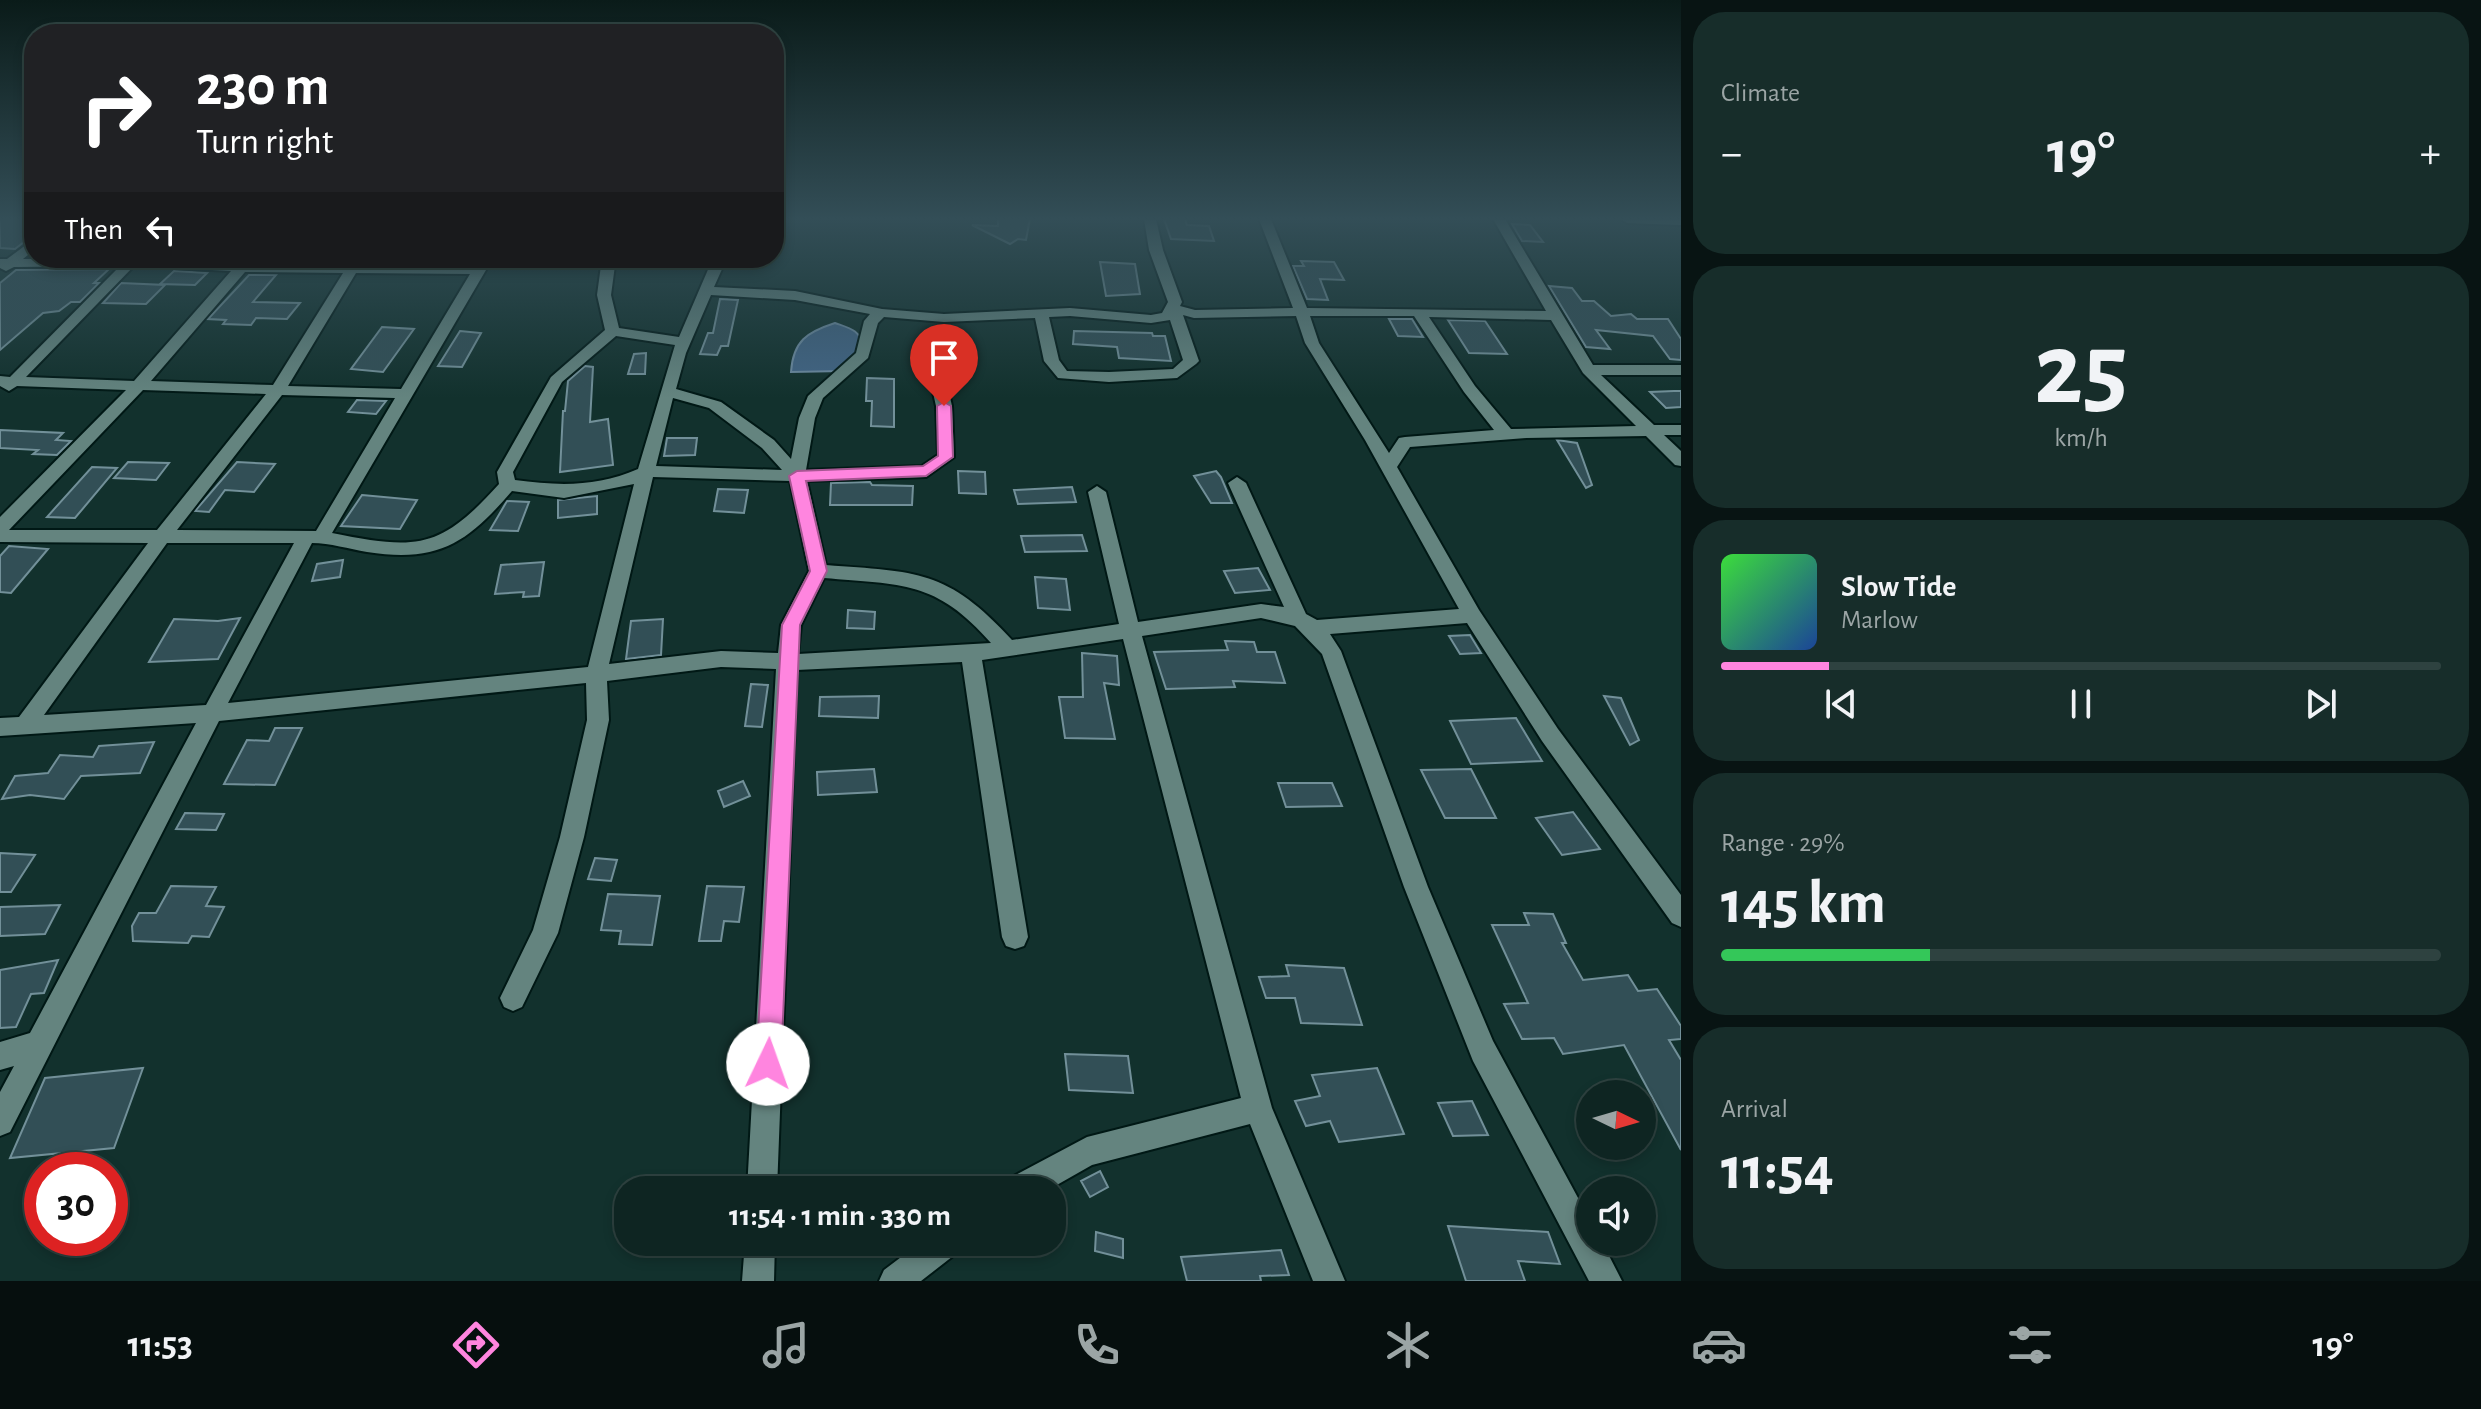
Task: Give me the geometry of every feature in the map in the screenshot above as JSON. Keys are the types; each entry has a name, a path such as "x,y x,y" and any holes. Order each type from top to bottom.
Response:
{"street":[{"path":"0,394 6,382 113,279"},
{"path":"0,528 139,385 231,279"},
{"path":"26,724 162,537 278,389 344,279"},
{"path":"0,1122 210,713 313,537 473,279"},
{"path":"604,279 602,288 606,316 613,331"},
{"path":"513,998 545,933 572,837 598,720 596,674 667,391 712,279"},
{"path":"707,291 799,295 841,300 881,313 944,318 1041,313 1151,319 1167,316 1173,308 1175,302 1167,279"},
{"path":"1289,279 1312,343 1388,467 1472,615 1550,735 1681,915"},
{"path":"1535,279 1588,370 1681,461"},
{"path":"1173,308 1194,314 1380,311 1557,316"},
{"path":"1041,313 1052,361 1063,375 1109,377 1177,373 1191,361 1173,308"},
{"path":"763,1176 787,662 791,625 818,571 797,476 807,418 816,396 863,355 871,321 881,313"},
{"path":"1420,314 1469,389 1506,434"},
{"path":"508,485 505,472 556,380 613,331 684,342"},
{"path":"508,485 564,492 621,483 648,471 797,476 926,471 946,457 944,406 935,366"},
{"path":"1588,370 1681,370"},
{"path":"6,382 404,394"},
{"path":"667,391 715,405 768,444 797,476"},
{"path":"1388,467 1405,442 1506,434 1681,430"},
{"path":"1237,483 1306,622 1331,651 1416,887 1483,1051 1606,1281"},
{"path":"0,536 313,537 412,550 444,541 469,526 508,485"},
{"path":"1097,492 1131,632 1258,1108 1329,1281"},
{"path":"818,571 902,578 943,591 981,619 1008,649"},
{"path":"0,727 210,713 721,659 823,663 971,654 1261,611 1306,622 1472,615"},
{"path":"971,654 1015,937"},
{"path":"0,1056 39,1044"},
{"path":"1044,1176 1087,1152 1258,1108"},
{"path":"758,1281 759,1256"},
{"path":"895,1281 928,1256"}],"water":[{"path":"835,323 853,330 862,346 843,371 791,372 792,361 803,339"}],"building":[{"path":"5,279 99,279 94,283 99,283 80,302 71,302 59,311 43,313 0,350 0,283"},
{"path":"166,279 201,279 195,285 160,284"},
{"path":"245,279 273,279 253,302 300,303 287,319 256,318 251,325 223,324 226,320 208,319"},
{"path":"1103,279 1137,279 1140,294 1106,296"},
{"path":"1298,279 1343,279 1344,280 1320,279 1328,300 1307,299"},
{"path":"121,283 165,285 146,304 103,303"},
{"path":"1549,286 1572,288 1582,301 1594,301 1611,316 1631,314 1637,319 1668,319 1681,339 1681,360 1670,359 1653,336 1596,330 1610,349 1586,347"},
{"path":"720,299 738,300 728,346 721,346 717,355 700,354 708,333 713,333"},
{"path":"1389,319 1412,319 1423,337 1398,336"},
{"path":"1448,320 1485,321 1507,354 1469,353"},
{"path":"382,327 414,329 383,372 351,369"},
{"path":"460,331 481,333 462,367 438,366"},
{"path":"1074,331 1165,336 1171,361 1119,358 1117,347 1073,344"},
{"path":"646,353 645,374 628,374 634,354"},
{"path":"585,366 593,367 590,422 608,419 613,465 560,472 568,381"},
{"path":"867,378 894,379 894,427 871,426 872,401 866,401"},
{"path":"1681,391 1681,407 1666,408 1650,392"},
{"path":"357,400 386,401 376,414 348,412"},
{"path":"0,430 63,433 56,440 71,441 57,455 33,454 38,450 0,448"},
{"path":"667,438 697,438 695,455 664,456"},
{"path":"1557,440 1577,443 1592,485 1586,488"},
{"path":"128,462 169,463 156,480 114,478"},
{"path":"237,462 275,464 254,492 225,490 209,512 195,511"},
{"path":"92,467 117,468 75,518 47,517"},
{"path":"958,471 985,472 986,494 959,493"},
{"path":"1216,471 1232,503 1211,503 1194,476"},
{"path":"870,482 872,485 913,486 912,505 830,505 831,483"},
{"path":"1072,487 1076,502 1018,504 1014,490"},
{"path":"718,489 748,490 744,513 714,511"},
{"path":"362,495 417,500 400,529 341,526"},
{"path":"597,496 597,514 558,518 558,500"},
{"path":"507,501 529,502 518,531 490,530"},
{"path":"1082,535 1087,551 1025,552 1021,536"},
{"path":"9,546 48,549 11,593 0,592 0,556"},
{"path":"343,560 340,577 312,581 317,564"},
{"path":"544,562 539,596 523,597 524,592 495,594 501,565"},
{"path":"1258,568 1270,590 1235,593 1224,571"},
{"path":"1035,577 1066,579 1070,610 1038,608"},
{"path":"848,610 875,612 874,629 847,628"},
{"path":"240,618 218,659 149,662 174,619 218,621"},
{"path":"663,619 661,655 626,659 631,621"},
{"path":"1470,635 1481,653 1460,654 1449,636"},
{"path":"1225,641 1254,642 1257,652 1275,652 1285,683 1233,681 1235,687 1166,689 1154,652 1228,650"},
{"path":"1082,653 1117,656 1119,685 1104,683 1115,739 1065,738 1059,697 1083,697"},
{"path":"751,684 768,685 762,727 745,726"},
{"path":"879,696 878,718 819,716 820,697"},
{"path":"1604,696 1621,698 1639,740 1630,745"},
{"path":"1516,718 1542,761 1471,764 1450,721"},
{"path":"275,728 302,728 275,785 224,784 247,740 269,741"},
{"path":"154,742 140,773 81,776 64,799 30,795 2,799 15,776 48,773 60,755 93,757 99,746"},
{"path":"874,769 877,792 818,795 817,772"},
{"path":"1471,769 1496,818 1445,818 1421,770"},
{"path":"743,781 750,796 724,807 718,791"},
{"path":"1278,783 1332,783 1342,806 1286,807"},
{"path":"1573,812 1600,849 1562,855 1536,818"},
{"path":"185,813 224,814 216,830 176,829"},
{"path":"0,853 35,855 11,892 0,892"},
{"path":"595,858 617,860 611,881 588,879"},
{"path":"171,886 216,887 206,906 224,907 209,937 192,936 188,943 133,941 132,926 139,913 156,913"},
{"path":"707,886 744,887 739,922 724,921 721,941 699,941"},
{"path":"608,894 660,896 652,945 619,944 621,931 601,930"},
{"path":"60,905 45,934 0,936 0,907"},
{"path":"1524,913 1553,914 1566,943 1562,943 1583,980 1628,975 1638,991 1657,989 1681,1026 1681,1039 1669,1040 1681,1060 1681,1150 1656,1104 1656,1080 1643,1080 1624,1045 1563,1054 1554,1038 1522,1039 1504,1004 1528,1003 1492,925 1529,925"},
{"path":"58,960 44,993 31,994 16,1027 0,1028 0,970"},
{"path":"1286,965 1344,968 1362,1025 1301,1023 1295,998 1266,998 1259,977 1289,976"},
{"path":"1065,1054 1128,1056 1133,1093 1069,1090"},
{"path":"143,1068 114,1148 24,1152 24,1157 10,1158 45,1078"},
{"path":"1377,1068 1404,1134 1339,1142 1330,1121 1306,1126 1295,1101 1320,1096 1312,1075"},
{"path":"1472,1101 1488,1135 1453,1136 1438,1103"},
{"path":"1100,1171 1108,1187 1090,1197 1081,1181"},
{"path":"1448,1226 1548,1232 1560,1264 1518,1261 1525,1281 1466,1281"},
{"path":"1096,1232 1123,1239 1123,1258 1095,1251"},
{"path":"1281,1250 1289,1275 1260,1276 1261,1281 1187,1281 1181,1257"}],"route":[{"path":"768,1064 787,662 791,625 818,571 797,476 926,471 946,457 944,406"}]}
